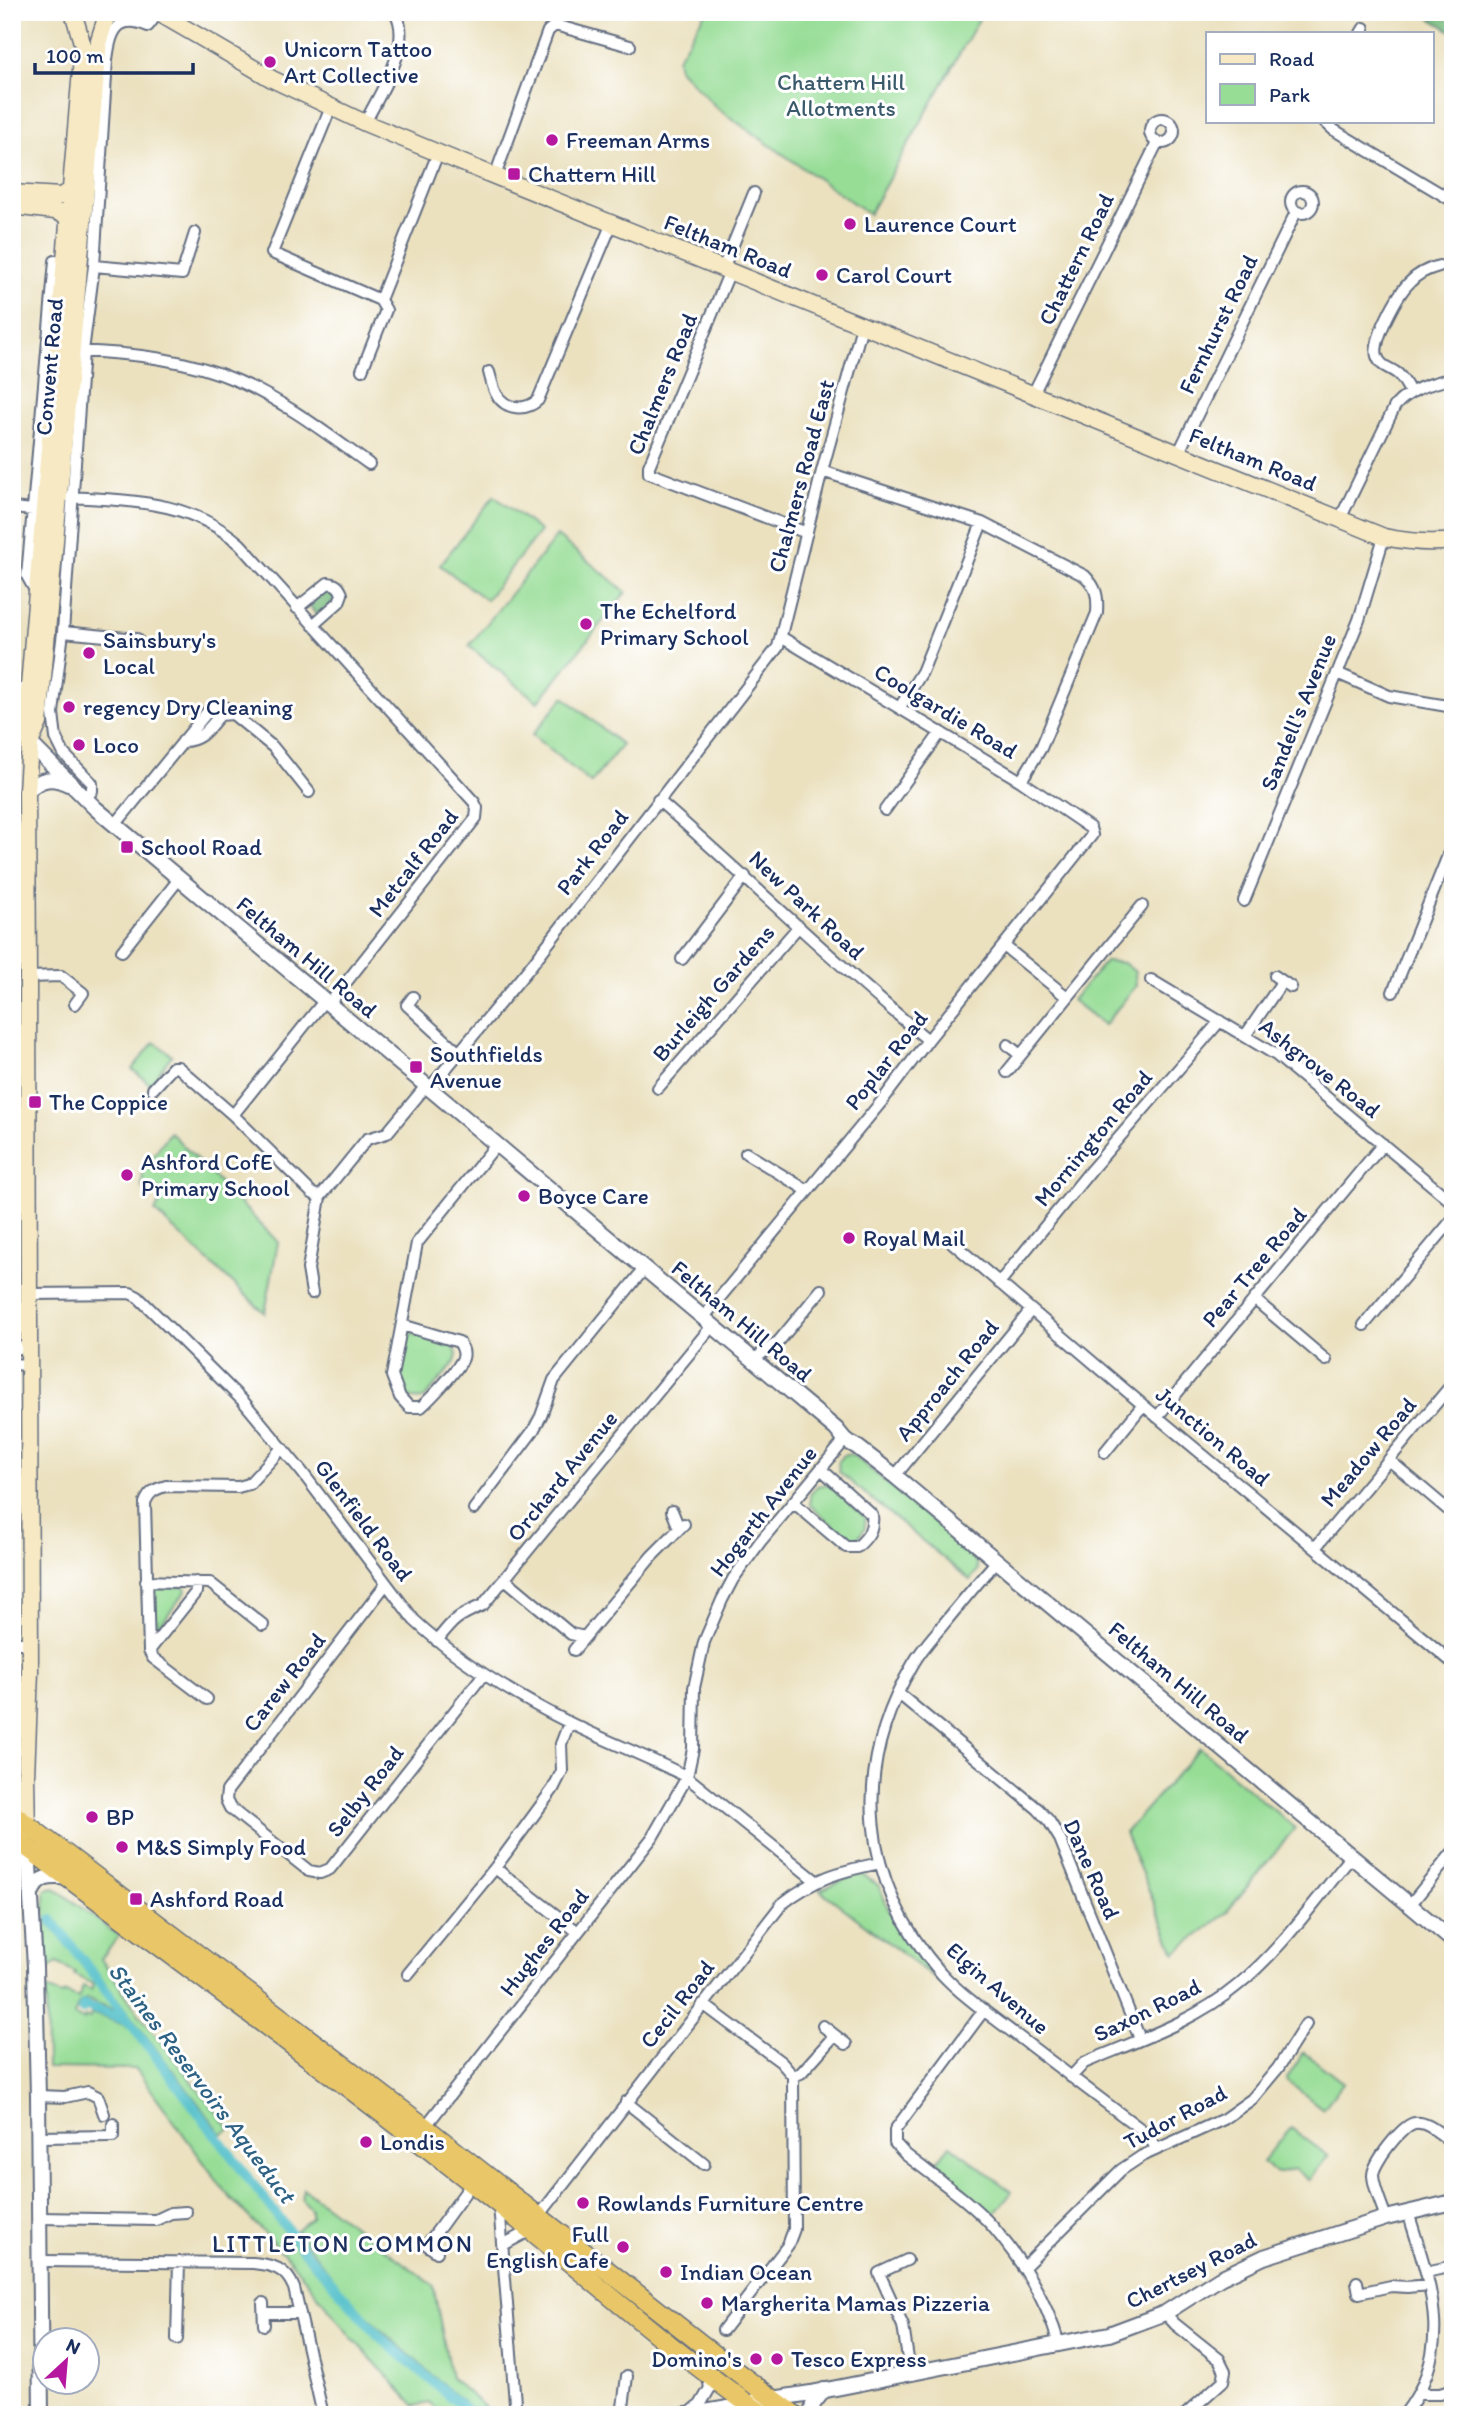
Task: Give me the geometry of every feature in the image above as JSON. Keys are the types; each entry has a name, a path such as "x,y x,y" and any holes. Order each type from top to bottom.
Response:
{"highway":[{"path":"20,1818 425,2127 707,2373 764,2415"},
{"path":"12,1836 248,2011 499,2204 537,2225 737,2372 776,2407 795,2415"},
{"path":"737,2372 744,2388 746,2403"}],"main road":[{"path":"73,12 81,17 94,19 110,13"},
{"name":"Convent Road","path":"30,743 26,722 83,46 73,12"},
{"name":"Convent Road","path":"30,743 39,723 67,497 99,40 110,13"},
{"name":"Feltham Road","path":"158,13 250,68 365,123 862,326 1384,537 1415,543 1453,541"},
{"path":"12,193 61,195 71,191"},
{"path":"12,206 55,211 69,217"},
{"path":"28,1848 20,1818 26,1776 30,1671 20,1365 29,1344 29,1294 20,1159 27,976 27,790 30,743"},
{"path":"12,1789 26,1776"}],"street":[{"path":"365,123 398,57 401,22 396,12"},
{"path":"495,176 548,31 563,12"},
{"name":"Convent Road","path":"78,351 94,266 110,39 117,27 126,21 138,21 148,26 158,13"},
{"path":"555,25 630,46"},
{"path":"331,107 272,253 380,300 386,310 362,370"},
{"path":"1325,122 1334,131 1453,201"},
{"name":"Chattern Road","path":"1033,394 1157,143"},
{"path":"380,300 438,153"},
{"path":"727,270 754,193"},
{"name":"Fernhurst Road","path":"1178,454 1296,212"},
{"path":"489,372 497,396 509,405 530,407 538,400 612,223"},
{"path":"94,266 182,274 195,233"},
{"name":"Convent Road","path":"38,597 27,576 55,261 65,258"},
{"path":"1410,392 1397,372 1382,365 1377,355 1376,343 1404,289 1424,264 1438,265"},
{"name":"Chalmers Road","path":"727,270 649,466 649,473 807,533"},
{"name":"Chalmers Road East","path":"781,637 822,471 862,326"},
{"path":"78,351 161,359 237,381 307,420 369,464"},
{"path":"1340,519 1395,406 1410,392 1422,386 1453,379"},
{"path":"822,471 982,523 1085,576 1093,584 1098,597 1097,613 1041,748 1021,782"},
{"name":"Convent Road","path":"67,497 63,632 53,713 56,738 64,754 92,783 92,790 85,799"},
{"name":"Metcalf Road","path":"67,497 162,505 209,521 240,544 474,802 477,808 476,818 327,1003"},
{"path":"12,508 33,510"},
{"path":"900,707 922,672 982,523"},
{"name":"Sandell's Avenue","path":"1244,901 1359,620 1384,537"},
{"path":"297,608 328,583 340,588 342,594 339,602 313,625"},
{"path":"63,632 137,639"},
{"name":"Coolgardie Road","path":"781,637 941,732 1087,826"},
{"name":"Park Road","path":"427,1087 459,1053 530,967 778,648 781,637"},
{"path":"1337,673 1390,696 1453,708"},
{"path":"12,698 29,687"},
{"path":"114,825 183,741 200,738 220,715 232,714 273,747 309,792"},
{"name":"Feltham Hill Road","path":"12,725 114,825 836,1429 845,1440 895,1476 1453,1941"},
{"path":"885,810 941,732"},
{"path":"27,790 48,778 56,778 72,786"},
{"name":"New Park Road","path":"658,800 745,876 863,986 928,1040"},
{"name":"Poplar Road","path":"708,1322 808,1191 1091,839 1093,832 1087,826"},
{"path":"1393,992 1453,843"},
{"path":"682,960 745,876"},
{"path":"122,951 179,879"},
{"path":"1007,1072 1142,906"},
{"name":"Burleigh Gardens","path":"658,1088 799,926"},
{"path":"1004,946 1067,997"},
{"path":"27,976 61,976 83,993 75,1004"},
{"name":"Ashgrove Road","path":"1151,980 1276,1055 1453,1203"},
{"path":"1245,1036 1282,982"},
{"path":"413,997 407,1005 459,1053"},
{"path":"233,1115 327,1003"},
{"name":"Mornington Road","path":"999,1283 1220,1021"},
{"path":"1008,1045 1020,1055"},
{"path":"153,1089 173,1068 178,1067 233,1115 312,1193 320,1197"},
{"path":"312,1293 309,1269 320,1197 367,1139 387,1133 427,1087"},
{"name":"Pear Tree Road","path":"1157,1417 1383,1144"},
{"path":"401,1325 459,1342 464,1351 463,1360 421,1407 409,1406 400,1397 392,1376 401,1325 418,1243 496,1145"},
{"path":"746,1153 808,1191"},
{"path":"1364,1325 1453,1219"},
{"name":"Junction Road","path":"948,1239 1453,1663"},
{"path":"474,1509 533,1431 554,1380 644,1269"},
{"path":"753,1360 779,1341 821,1290"},
{"name":"Glenfield Road","path":"29,1294 130,1293 138,1297 243,1401 415,1620 437,1641 483,1675 569,1723 687,1777"},
{"path":"1254,1299 1326,1360"},
{"name":"Approach Road","path":"895,1476 1031,1310"},
{"name":"Orchard Avenue","path":"437,1641 450,1623 461,1614 483,1605 708,1322"},
{"path":"12,1351 29,1344"},
{"name":"Meadow Road","path":"1315,1548 1453,1383"},
{"path":"1105,1452 1143,1405"},
{"name":"Hogarth Avenue","path":"687,1777 693,1749 694,1688 704,1642 733,1579 845,1440"},
{"path":"207,1699 153,1658 149,1651 145,1503 148,1495 156,1488 166,1486 238,1487 249,1484 282,1448"},
{"path":"1389,1460 1453,1514"},
{"path":"793,1502 846,1547 857,1547 867,1537 873,1524 872,1515 821,1469"},
{"path":"574,1650 652,1556 682,1526 672,1511"},
{"name":"Elgin Avenue","path":"996,1561 913,1663 886,1719 876,1753 873,1779 873,1821 880,1863 908,1929 942,1974 984,2010 1146,2133 1157,2149"},
{"path":"505,1579 571,1634 585,1637"},
{"path":"146,1581 210,1583 263,1625"},
{"path":"149,1651 196,1592 197,1582"},
{"name":"Carew Road","path":"230,1808 226,1800 227,1791 386,1584"},
{"path":"12,1643 29,1643"},
{"name":"Selby Road","path":"230,1808 309,1871 320,1873 330,1869 483,1675"},
{"name":"Dane Road","path":"899,1694 1049,1821 1060,1839 1140,2039"},
{"path":"408,1974 495,1868 557,1783 562,1771 561,1744 569,1723"},
{"path":"687,1777 816,1881"},
{"name":"Hughes Road","path":"425,2127 652,1838 687,1777"},
{"path":"28,1848 39,2137 41,2415"},
{"path":"1410,1905 1453,1852"},
{"name":"Saxon Road","path":"1071,2077 1084,2063 1193,2016 1237,1987 1265,1961 1352,1856"},
{"name":"Cecil Road","path":"537,2225 626,2102 782,1904 816,1881 852,1868 880,1863"},
{"path":"495,1868 578,1932"},
{"path":"31,1894 42,1879 69,1878"},
{"path":"703,2004 781,2062 793,2076 794,2229 789,2245 723,2330"},
{"path":"984,2010 895,2130 895,2143 991,2226 1023,2268 1054,2326 1059,2344"},
{"name":"Tudor Road","path":"1023,2268 1121,2170 1142,2156 1224,2119 1252,2099 1278,2068 1306,2024"},
{"path":"822,2026 846,2043"},
{"path":"793,2076 801,2073 834,2036"},
{"path":"38,2096 65,2097 88,2092 98,2097 104,2114"},
{"path":"626,2102 704,2164"},
{"path":"1386,2218 1373,2177 1373,2166 1407,2125 1417,2122 1426,2125 1453,2143"},
{"path":"39,2137 113,2136 113,2124"},
{"path":"437,2252 427,2245 472,2183"},
{"name":"Chertsey Road","path":"746,2403 776,2407 824,2390 1109,2334 1165,2313 1220,2278 1264,2257 1386,2218 1453,2202"},
{"path":"499,2204 516,2415"},
{"path":"39,2218 156,2220 171,2213 186,2212"},
{"path":"1404,2415 1423,2387 1434,2354 1436,2325 1426,2272 1408,2212"},
{"path":"503,2245 537,2225"},
{"path":"906,2260 879,2273 903,2326 910,2372"},
{"path":"40,2261 274,2265 291,2281 323,2415"},
{"path":"177,2339 179,2262"},
{"path":"1426,2272 1453,2266"},
{"path":"1357,2282 1359,2293 1391,2286 1429,2285"},
{"path":"264,2314 300,2313"},
{"path":"1165,2313 1219,2359 1225,2371 1223,2381 1185,2415"},
{"path":"691,2412 700,2405 710,2388 707,2373"},
{"path":"622,2415 626,2376"},
{"path":"811,2415 813,2403 824,2390"},
{"path":"1419,2394 1453,2390"},
{"path":"675,2415 746,2403"}],"green space":[{"name":"Chattern Hill Allotments","path":"706,12 983,12 869,214 718,109 679,69 677,59"},
{"path":"1420,12 1453,12 1453,32"},
{"path":"494,496 540,531 486,600 440,565"},
{"path":"557,536 626,592 538,702 469,646"},
{"path":"333,588 340,595 321,615 316,615 310,606 320,595"},
{"path":"564,697 622,745 591,783 532,735"},
{"path":"1106,961 1124,963 1135,972 1136,986 1104,1025 1072,1000"},
{"path":"154,1042 172,1055 150,1084 132,1069"},
{"path":"170,1132 278,1242 265,1313 155,1212 162,1197 160,1190 142,1188 143,1170"},
{"path":"408,1332 451,1344 457,1354 455,1362 424,1399 413,1399 405,1393 397,1374 399,1350"},
{"path":"845,1454 853,1455 975,1556 978,1570 970,1580 839,1472 838,1461"},
{"path":"828,1484 865,1517 865,1528 857,1539 848,1538 810,1505 810,1495 817,1486"},
{"path":"156,1586 185,1587 186,1591 159,1626 152,1624 151,1594"},
{"path":"1200,1748 1295,1828 1225,1914 1175,1953 1125,1833"},
{"path":"863,1875 878,1885 907,1942 930,1972 952,1992 820,1890 853,1876"},
{"path":"55,1888 119,1936 101,1959 139,2014 230,2129 222,2134 55,1919 48,1922 119,2012 88,1999 80,2003 74,2016 84,2020 85,2017 90,2018 91,2013 130,2027 302,2255 378,2338 466,2415 442,2415 429,2403 415,2406 352,2338 290,2260 226,2193 136,2069 47,2068 46,1989 78,1998 83,1986 91,1990 93,1984 57,1963 46,1970 45,1890"},
{"path":"1304,2052 1343,2083 1323,2109 1286,2080"},
{"path":"1291,2128 1328,2156 1309,2180 1294,2169 1277,2174 1262,2162"},
{"path":"950,2145 1012,2192 992,2217 932,2168"},
{"path":"303,2188 433,2285 451,2378 494,2415 478,2415 381,2330 347,2296 296,2230 311,2218 311,2210 301,2199"}],"waterway":[{"name":"Staines Reservoirs Aqueduct","path":"52,1920 304,2251 380,2337 472,2415"},
{"path":"82,2010 84,2005 128,2021"}],"place":[{"name":"Unicorn Tattoo Art Collective","path":"270,62"},
{"name":"Freeman Arms","path":"552,140"},
{"name":"Chattern Hill","path":"514,174"},
{"name":"Laurence Court","path":"850,224"},
{"name":"Carol Court","path":"822,275"},
{"name":"The Echelford Primary School","path":"586,624"},
{"name":"Sainsbury's Local","path":"89,653"},
{"name":"regency Dry Cleaning","path":"69,707"},
{"name":"Loco","path":"79,745"},
{"name":"School Road","path":"127,847"},
{"name":"Southfields Avenue","path":"416,1067"},
{"name":"The Coppice","path":"35,1102"},
{"name":"Ashford CofE Primary School","path":"127,1175"},
{"name":"Boyce Care","path":"524,1196"},
{"name":"Royal Mail","path":"849,1238"},
{"name":"BP","path":"92,1817"},
{"name":"M&S Simply Food","path":"122,1847"},
{"name":"Ashford Road","path":"136,1899"},
{"name":"Londis","path":"366,2142"},
{"name":"Rowlands Furniture Centre","path":"583,2203"},
{"name":"Full English Cafe","path":"623,2247"},
{"name":"Indian Ocean","path":"666,2272"},
{"name":"Margherita Mamas Pizzeria","path":"707,2303"},
{"name":"Domino's","path":"756,2359"},
{"name":"Tesco Express","path":"777,2359"}],"district":[{"name":"LITTLETON COMMON","path":"343,2244"}]}
